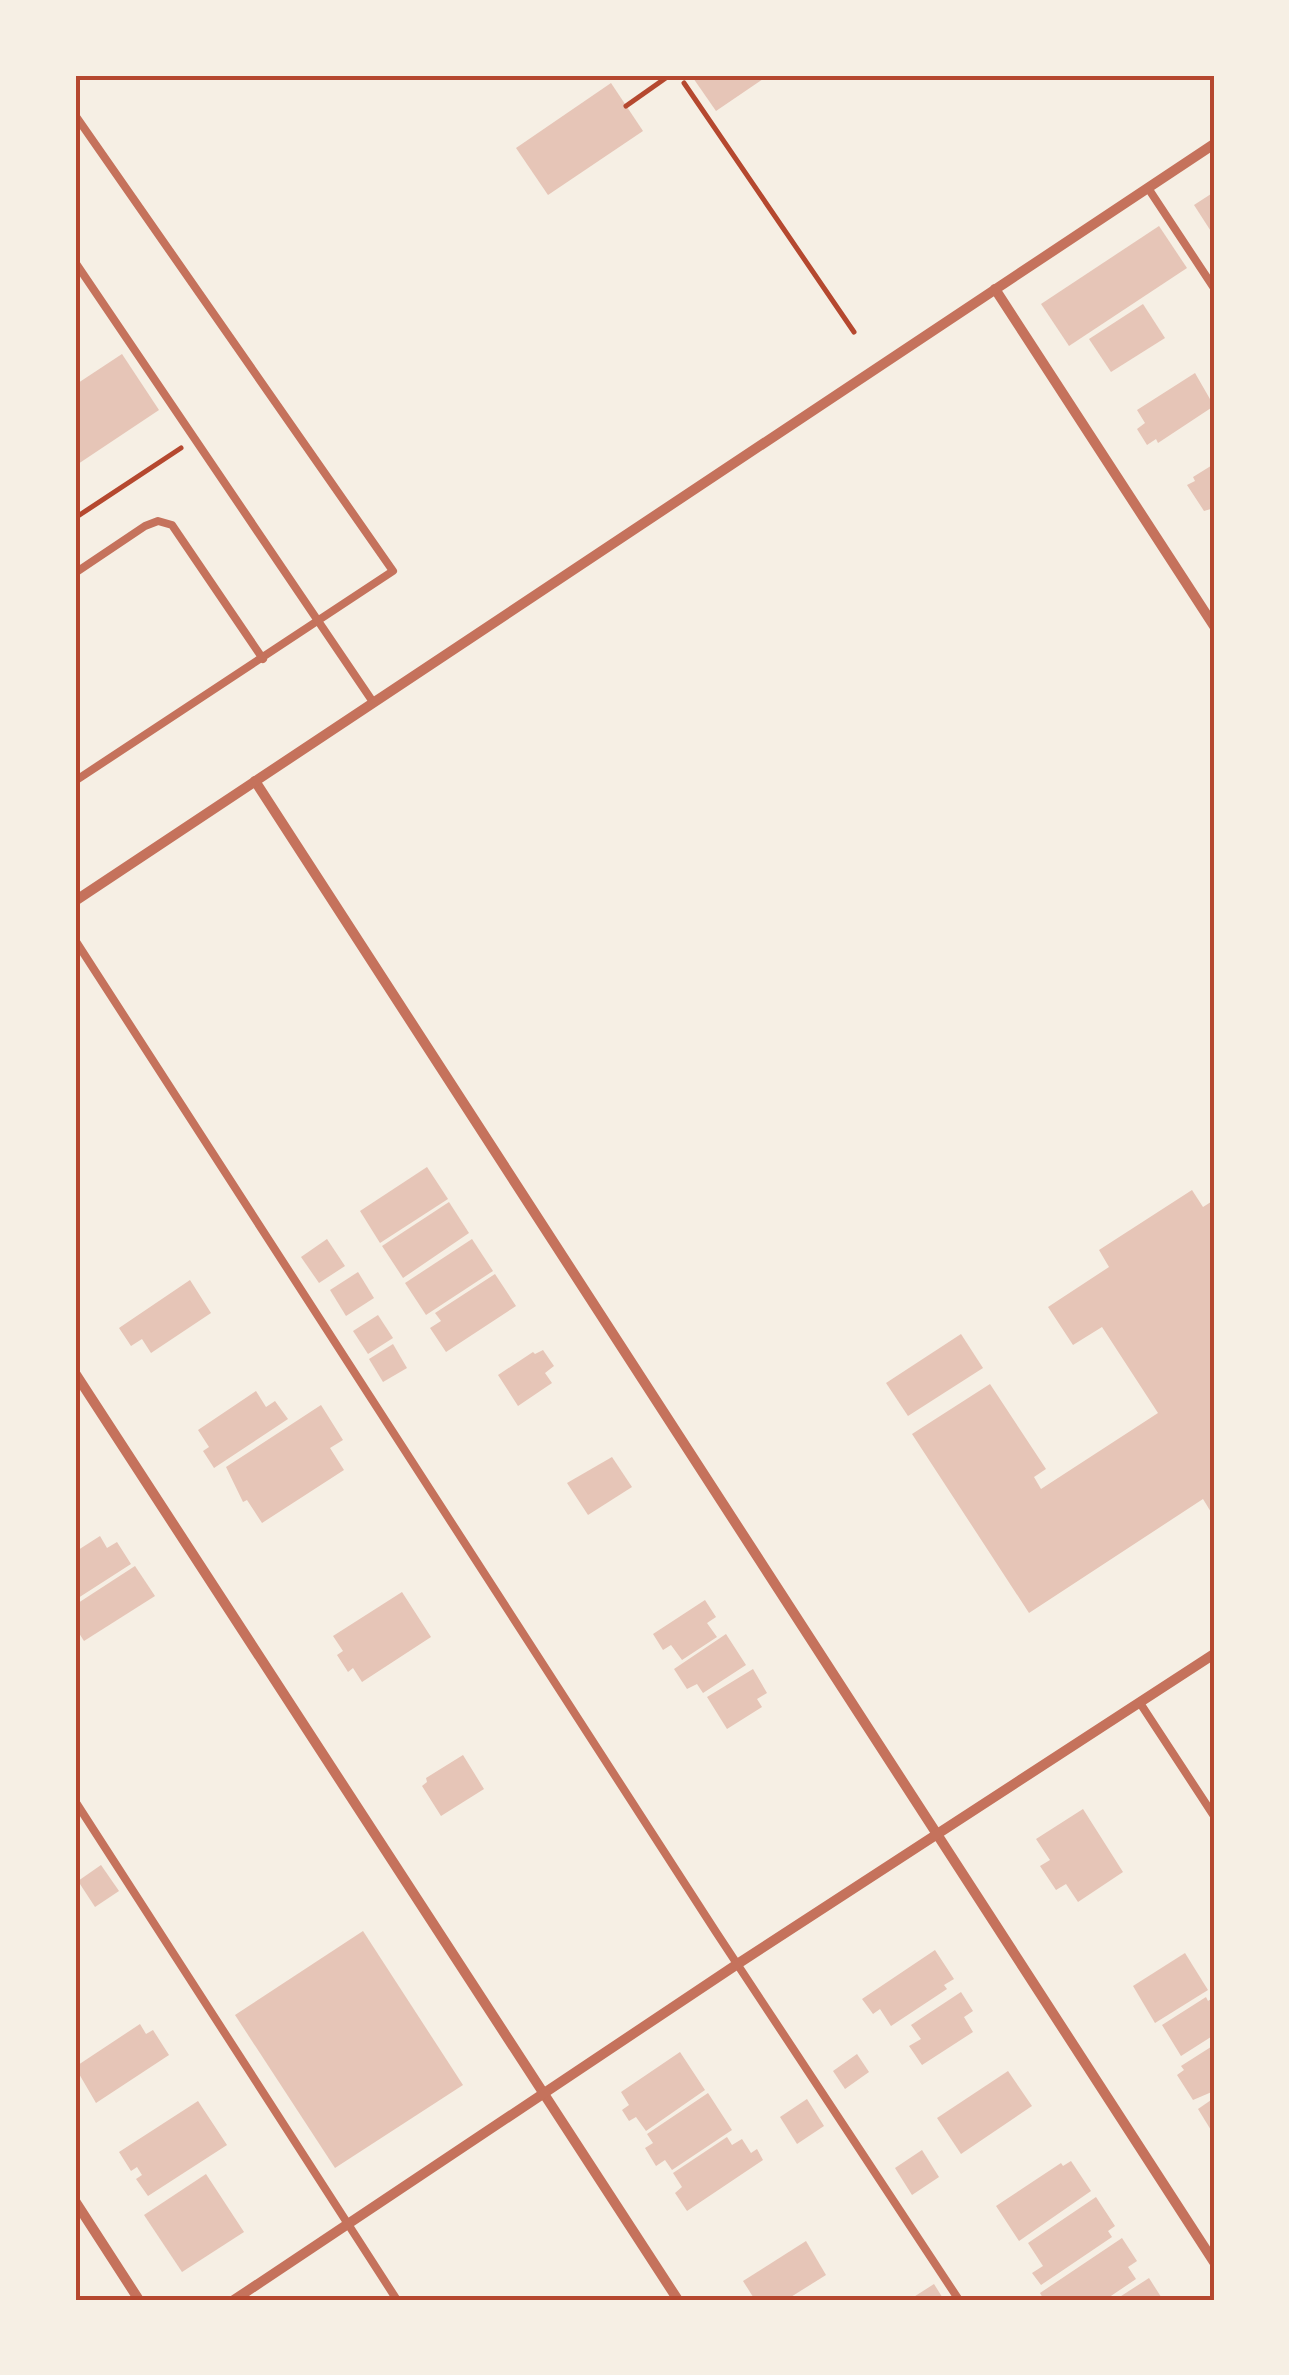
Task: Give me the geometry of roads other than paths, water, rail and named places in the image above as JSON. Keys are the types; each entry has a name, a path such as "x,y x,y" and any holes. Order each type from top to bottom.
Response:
{"street":[{"path":"75,901 1214,144"},
{"path":"995,289 1214,626"},
{"path":"254,782 1214,2262"},
{"path":"75,1373 678,2300"},
{"path":"234,2300 739,1963 1214,1654"},
{"path":"75,2201 140,2300"}],"lane":[{"path":"75,115 393,570 75,781"},
{"path":"1148,188 1214,288"},
{"path":"75,262 374,702"},
{"path":"75,573 145,526 158,521 172,525 263,659"},
{"path":"75,940 716,1932 959,2300"},
{"path":"1140,1703 1214,1816"},
{"path":"75,1801 397,2300"}]}
